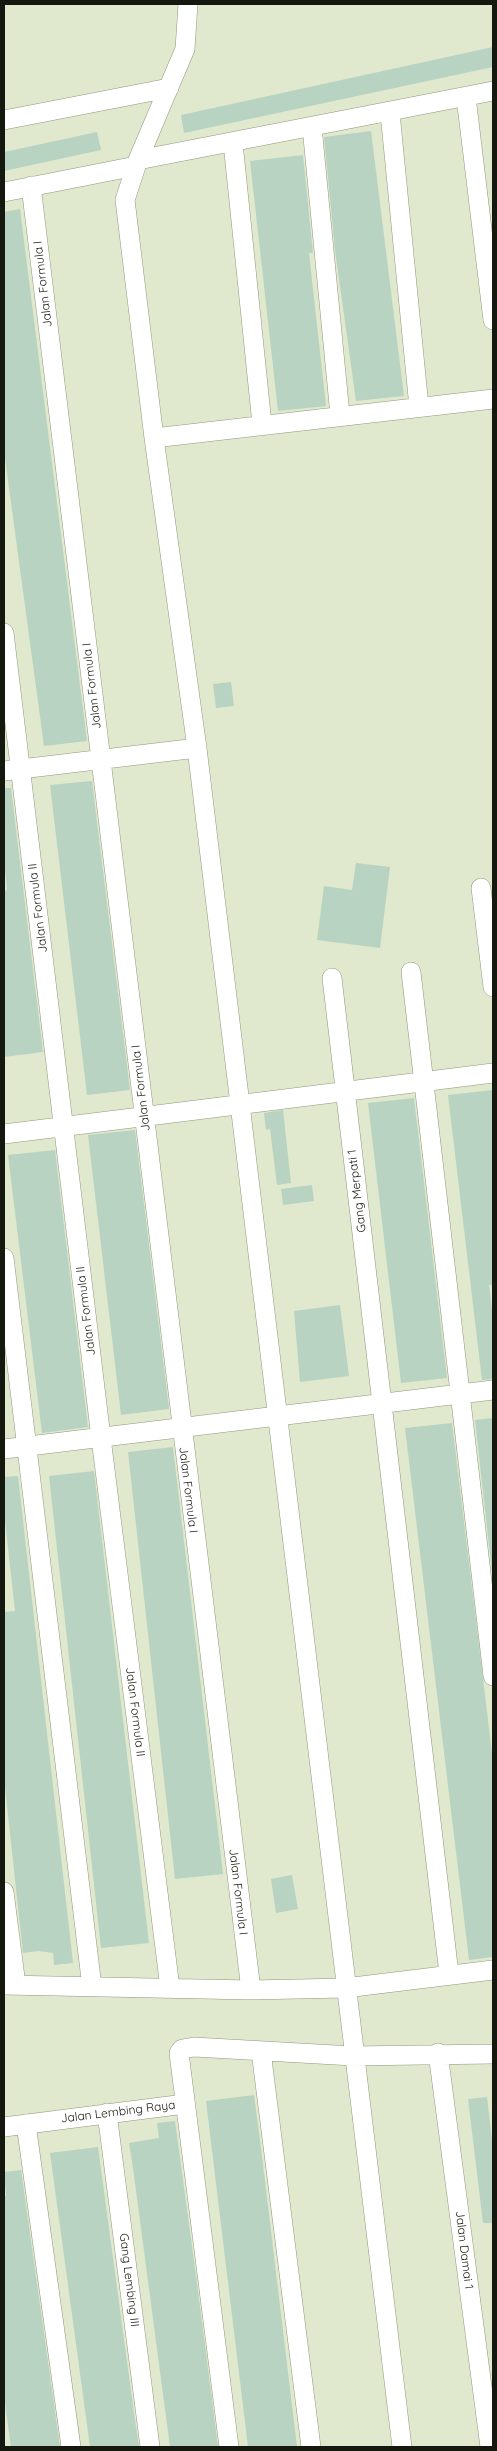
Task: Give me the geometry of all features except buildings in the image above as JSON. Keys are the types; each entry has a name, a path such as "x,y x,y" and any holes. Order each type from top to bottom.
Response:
{"street":[{"path":"188,4 185,49 137,163 124,200 154,438 197,748 353,2056 402,2447"},
{"path":"4,120 168,88"},
{"path":"4,192 233,143 493,92"},
{"path":"466,97 493,320"},
{"path":"390,113 419,407"},
{"path":"312,127 340,416"},
{"path":"233,143 262,424"},
{"name":"Jalan Formula I","path":"32,186 181,1428 251,1990"},
{"path":"154,438 262,424 493,399"},
{"name":"Jalan Formula II","path":"4,633 12,770 64,1126 170,1988"},
{"path":"12,770 197,748"},
{"path":"482,888 493,988"},
{"path":"411,972 493,1676"},
{"name":"Gang Merpati 1","path":"332,978 449,1974"},
{"path":"4,1134 493,1073"},
{"path":"4,1258 25,1447 92,1987"},
{"path":"4,1450 493,1390"},
{"path":"4,1892 10,1985 251,1990 346,1997 449,1974 493,1970"},
{"name":"Jalan Lembing Raya","path":"4,2127 185,2104 178,2055 182,2049 194,2047 353,2056 438,2053 493,2054"},
{"path":"261,2052 311,2447"},
{"name":"Jalan Damai 1","path":"438,2053 490,2447"},
{"path":"185,2104 229,2447"},
{"name":"Gang Lembing III","path":"107,2113 150,2447"},
{"path":"26,2124 71,2447"}]}
